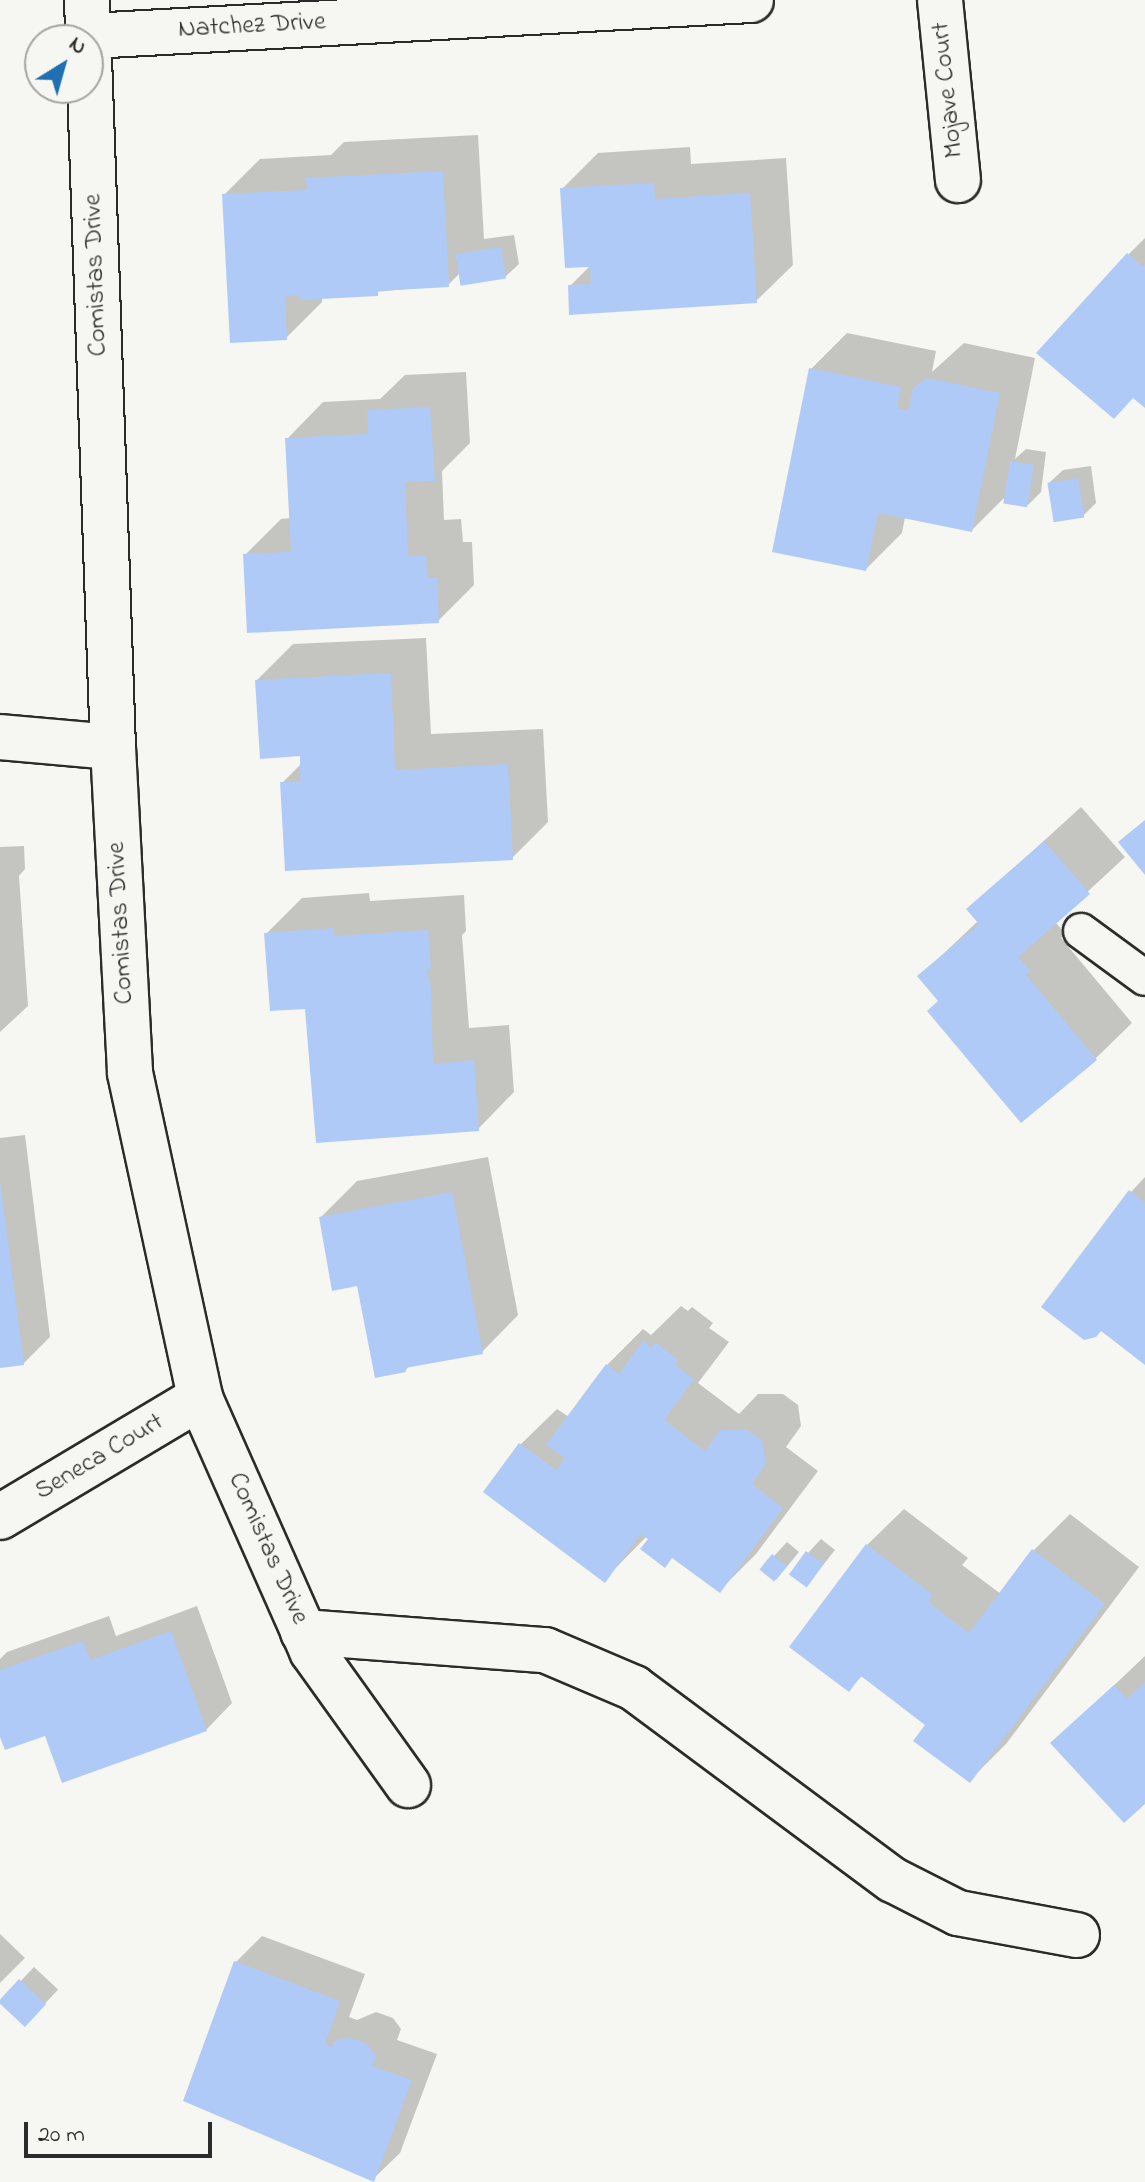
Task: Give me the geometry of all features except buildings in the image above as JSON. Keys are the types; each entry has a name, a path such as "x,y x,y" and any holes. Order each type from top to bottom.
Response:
{"street":[{"name":"Natchez Drive","path":"88,18 751,0"},
{"name":"Mojave Court","path":"940,0 958,180"},
{"name":"Comistas Drive","path":"88,18 113,747 130,1073 200,1398 312,1651 408,1785"},
{"path":"0,737 113,747"},
{"name":"Seneca Court","path":"0,1517 200,1398"},
{"path":"303,1632 545,1650 634,1688 893,1880 958,1913 1077,1935"}],"lane":[{"path":"1081,931 1145,978"}]}
